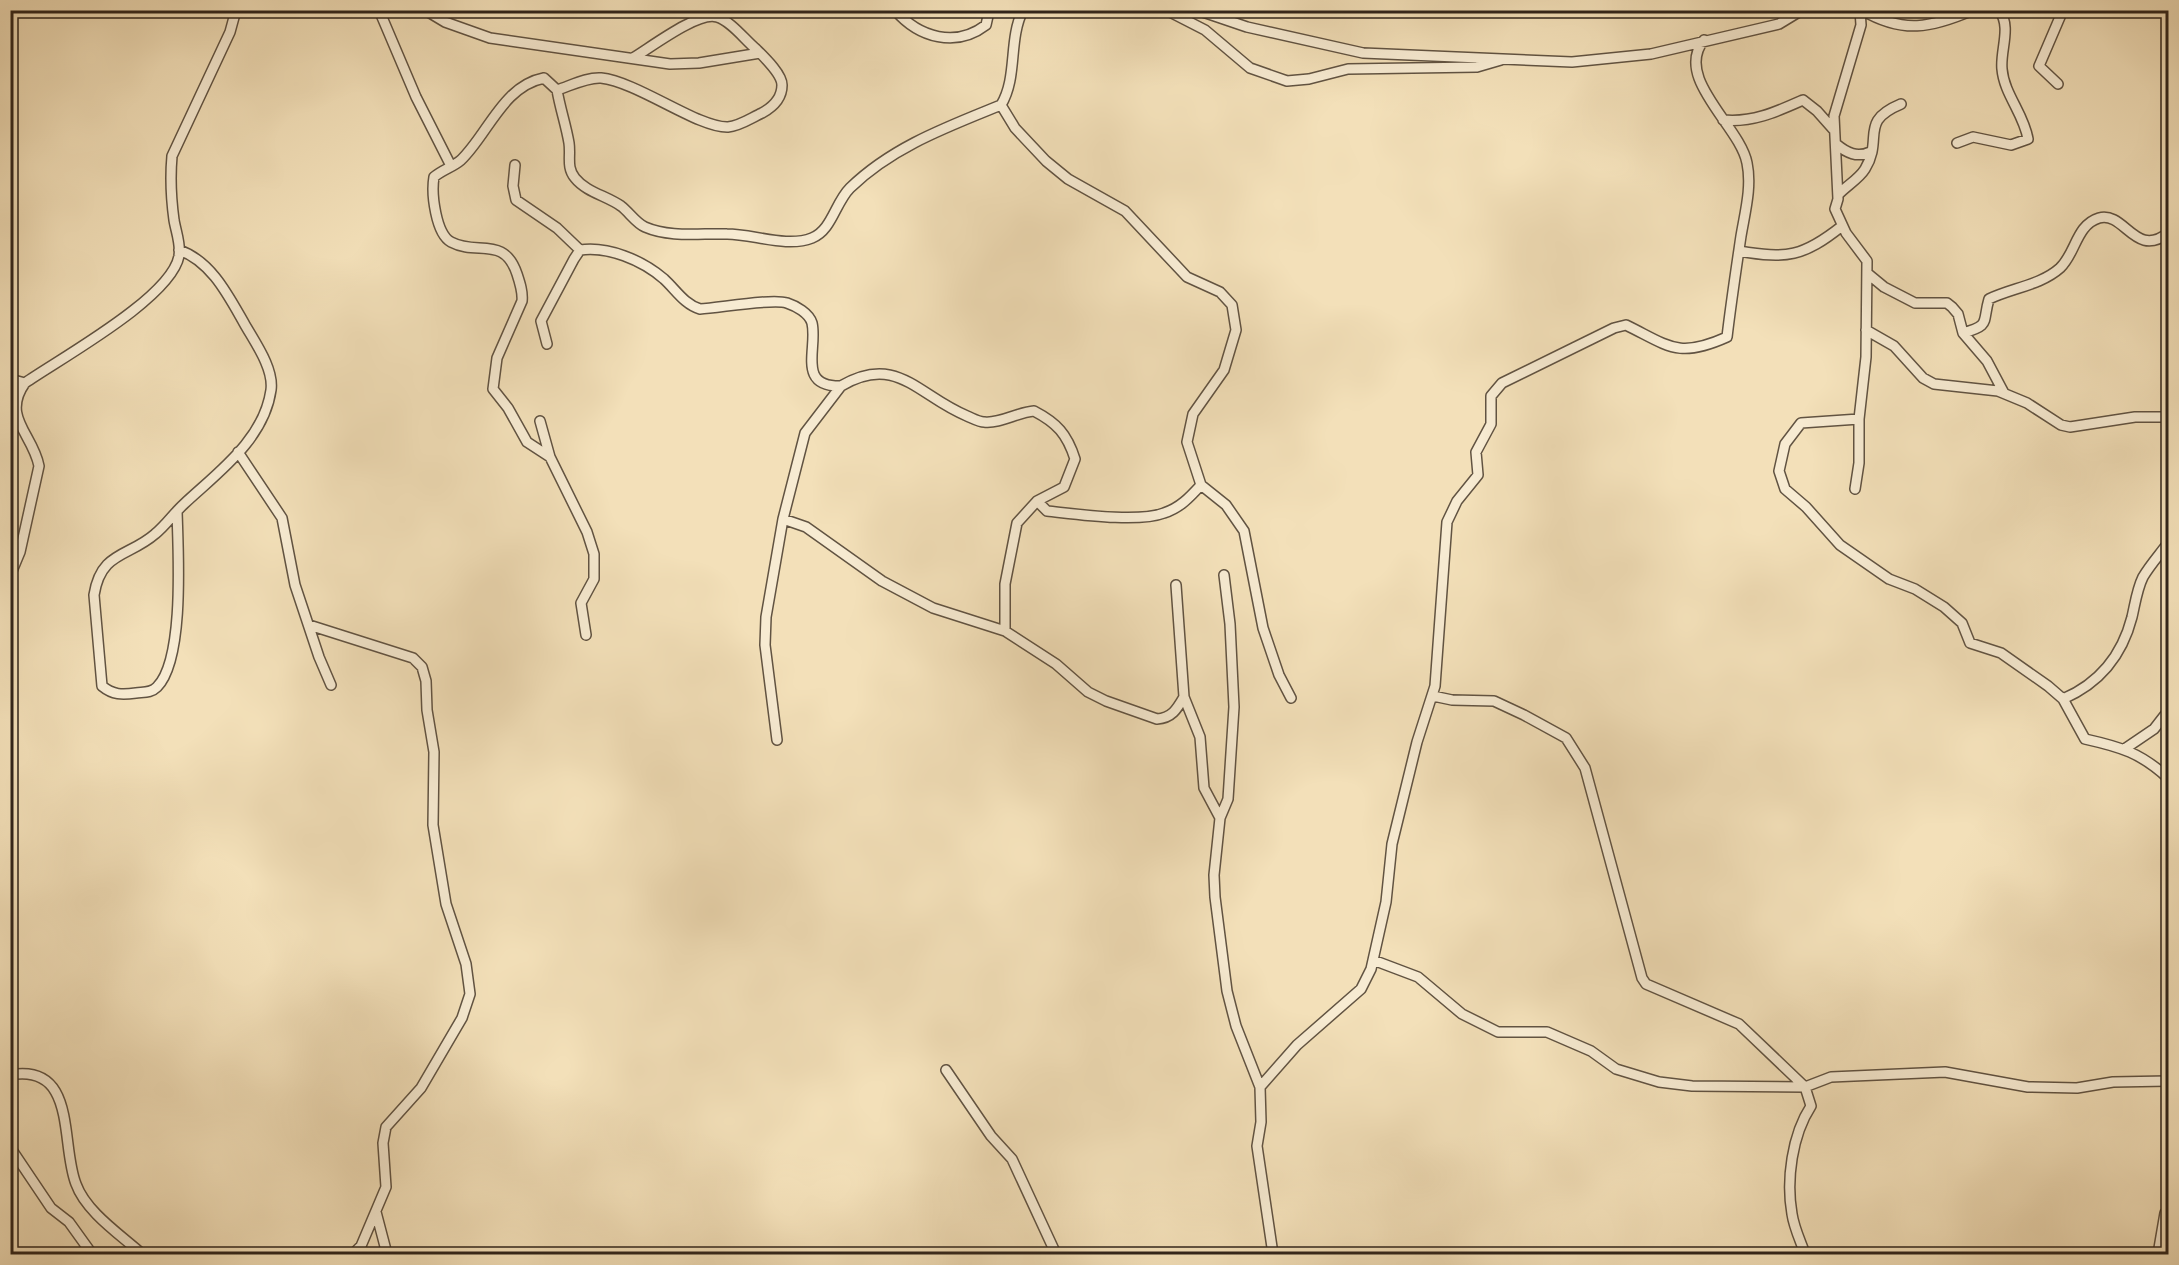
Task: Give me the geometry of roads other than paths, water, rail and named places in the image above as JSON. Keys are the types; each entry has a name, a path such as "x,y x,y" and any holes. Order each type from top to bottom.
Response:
{"street":[{"path":"10,576 20,552 39,466 37,454 19,424 16,395 25,383 119,321 157,289 176,266 179,250 170,177 172,156 230,32 236,10"},
{"path":"379,10 416,97 451,166"},
{"path":"425,10 445,22 490,38 670,64 699,63 760,53"},
{"path":"895,10 923,33 956,39 986,25 988,16 986,10"},
{"path":"550,457 527,442 508,408 493,389 496,358 523,294 513,265 496,248 456,244 443,235 434,207 432,185 434,177 459,162 511,96 544,78 557,90 569,144 569,165 574,178 616,203 644,227 704,235 728,234 763,240 802,241 820,234 828,225 849,189 889,156 936,132 1001,105 1008,88 1013,41 1023,10"},
{"path":"1166,10 1204,30 1250,68 1287,81 1309,79 1348,69 1478,67 1509,58"},
{"path":"1197,10 1247,27 1364,53 1594,61 1651,54 1779,24 1802,10"},
{"path":"1855,489 1859,463 1859,419 1866,357 1867,261 1842,226 1835,210 1838,195 1834,116 1861,25 1861,10 1886,22 1919,28 1973,10"},
{"path":"1957,143 1973,136 2011,146 2028,139 2026,127 2013,103 2002,72 2005,25 1999,10"},
{"path":"2058,84 2039,66 2063,10"},
{"path":"557,90 594,78 603,78 643,92 713,124 736,126 771,108 782,90 782,80 760,53 718,17 707,16 693,22 633,58"},
{"path":"1260,1087 1297,1045 1361,989 1371,969 1386,902 1392,844 1417,742 1433,696 1439,656 1447,522 1457,501 1478,475 1476,452 1491,424 1491,396 1502,383 1614,328 1626,325 1675,349 1700,347 1726,337 1748,196 1748,164 1740,141 1713,107 1696,68 1696,53 1704,40"},
{"path":"1723,120 1740,122 1803,100 1833,129"},
{"path":"1838,195 1865,169 1877,120 1882,112 1901,104"},
{"path":"1001,105 1016,128 1046,160 1068,179 1125,211 1187,277 1220,292 1232,305 1236,330 1224,370 1192,414 1187,432 1189,453 1201,485 1226,505 1244,531 1263,628 1279,675 1291,698"},
{"path":"1836,144 1850,153 1863,155 1870,152"},
{"path":"515,165 513,186 516,200 557,228 580,250 605,249 638,263 662,278 691,306 700,309 785,302 802,310 812,322 813,375 820,382 841,386"},
{"path":"1963,333 1982,327 1986,322 1989,299 2046,278 2062,266 2082,231 2100,218 2109,218 2140,239 2153,242 2169,233"},
{"path":"1739,251 1781,257 1806,249 1842,226"},
{"path":"177,511 178,588 171,662 159,685 151,692 114,694 102,686 94,595 96,582 112,559 154,535 177,511 219,474 261,419 271,390 267,368 238,313 214,276 199,258 179,250"},
{"path":"547,344 541,321 580,250"},
{"path":"1867,273 1884,287 1915,303 1947,303 1958,314 1963,333 1987,361 2004,393"},
{"path":"1866,330 1894,346 1923,378 1934,384 1987,388 2004,393 2027,403 2061,425 2070,427 2135,417 2169,417"},
{"path":"777,740 765,645 766,617 783,519 805,432 841,386 874,372 890,374 924,391 949,409 984,423 1034,411 1054,422 1064,431 1076,459 1064,487 1037,501 1017,523 1005,584 1005,631"},
{"path":"10,380 25,383"},
{"path":"1859,419 1801,423 1785,444 1779,471 1785,489 1806,507 1840,545 1889,579 1915,589 1944,607 1962,623 1970,643 2001,654 2063,699 2085,739 2126,748 2153,764 2169,778"},
{"path":"540,421 550,457 587,532 594,554 594,579 581,603 586,635"},
{"path":"238,452 282,518 295,585 331,685"},
{"path":"1037,501 1047,511 1155,516 1177,507 1201,485"},
{"path":"783,519 813,531 882,581 933,608 1005,631 1056,664 1088,692 1106,701 1157,719 1166,718 1175,712 1184,697"},
{"path":"2063,699 2082,691 2097,680 2118,654 2128,631 2142,578 2169,543"},
{"path":"1224,575 1230,624 1234,707 1228,799 1220,818 1214,875 1215,897 1227,991 1236,1026 1260,1087 1261,1122 1257,1146 1273,1254"},
{"path":"1176,585 1184,697 1200,736 1204,788 1220,818"},
{"path":"309,625 413,658 422,667 434,743 435,841 446,904 466,964 471,994 462,1018 421,1088 386,1127 383,1162 386,1187 361,1246 353,1254"},
{"path":"1433,696 1452,700 1494,701 1566,738 1585,768 1642,978 1646,984 1739,1024 1805,1087 1810,1106 1802,1119 1795,1140 1790,1193 1792,1215 1805,1254"},
{"path":"2126,748 2154,729 2169,711"},
{"path":"1373,960 1419,977 1462,1014 1498,1032 1547,1032 1592,1051 1616,1069 1637,1077 1692,1086 1805,1087 1831,1077 1945,1072 2028,1087 2077,1088 2113,1082 2169,1081"},
{"path":"946,1070 991,1136 1012,1159 1056,1254"},
{"path":"10,1075 36,1073 49,1080 61,1109 75,1183 83,1198 142,1254"},
{"path":"10,1147 51,1208 69,1222 92,1254"},
{"path":"376,1212 387,1254"},
{"path":"2158,1254 2165,1214"}]}
